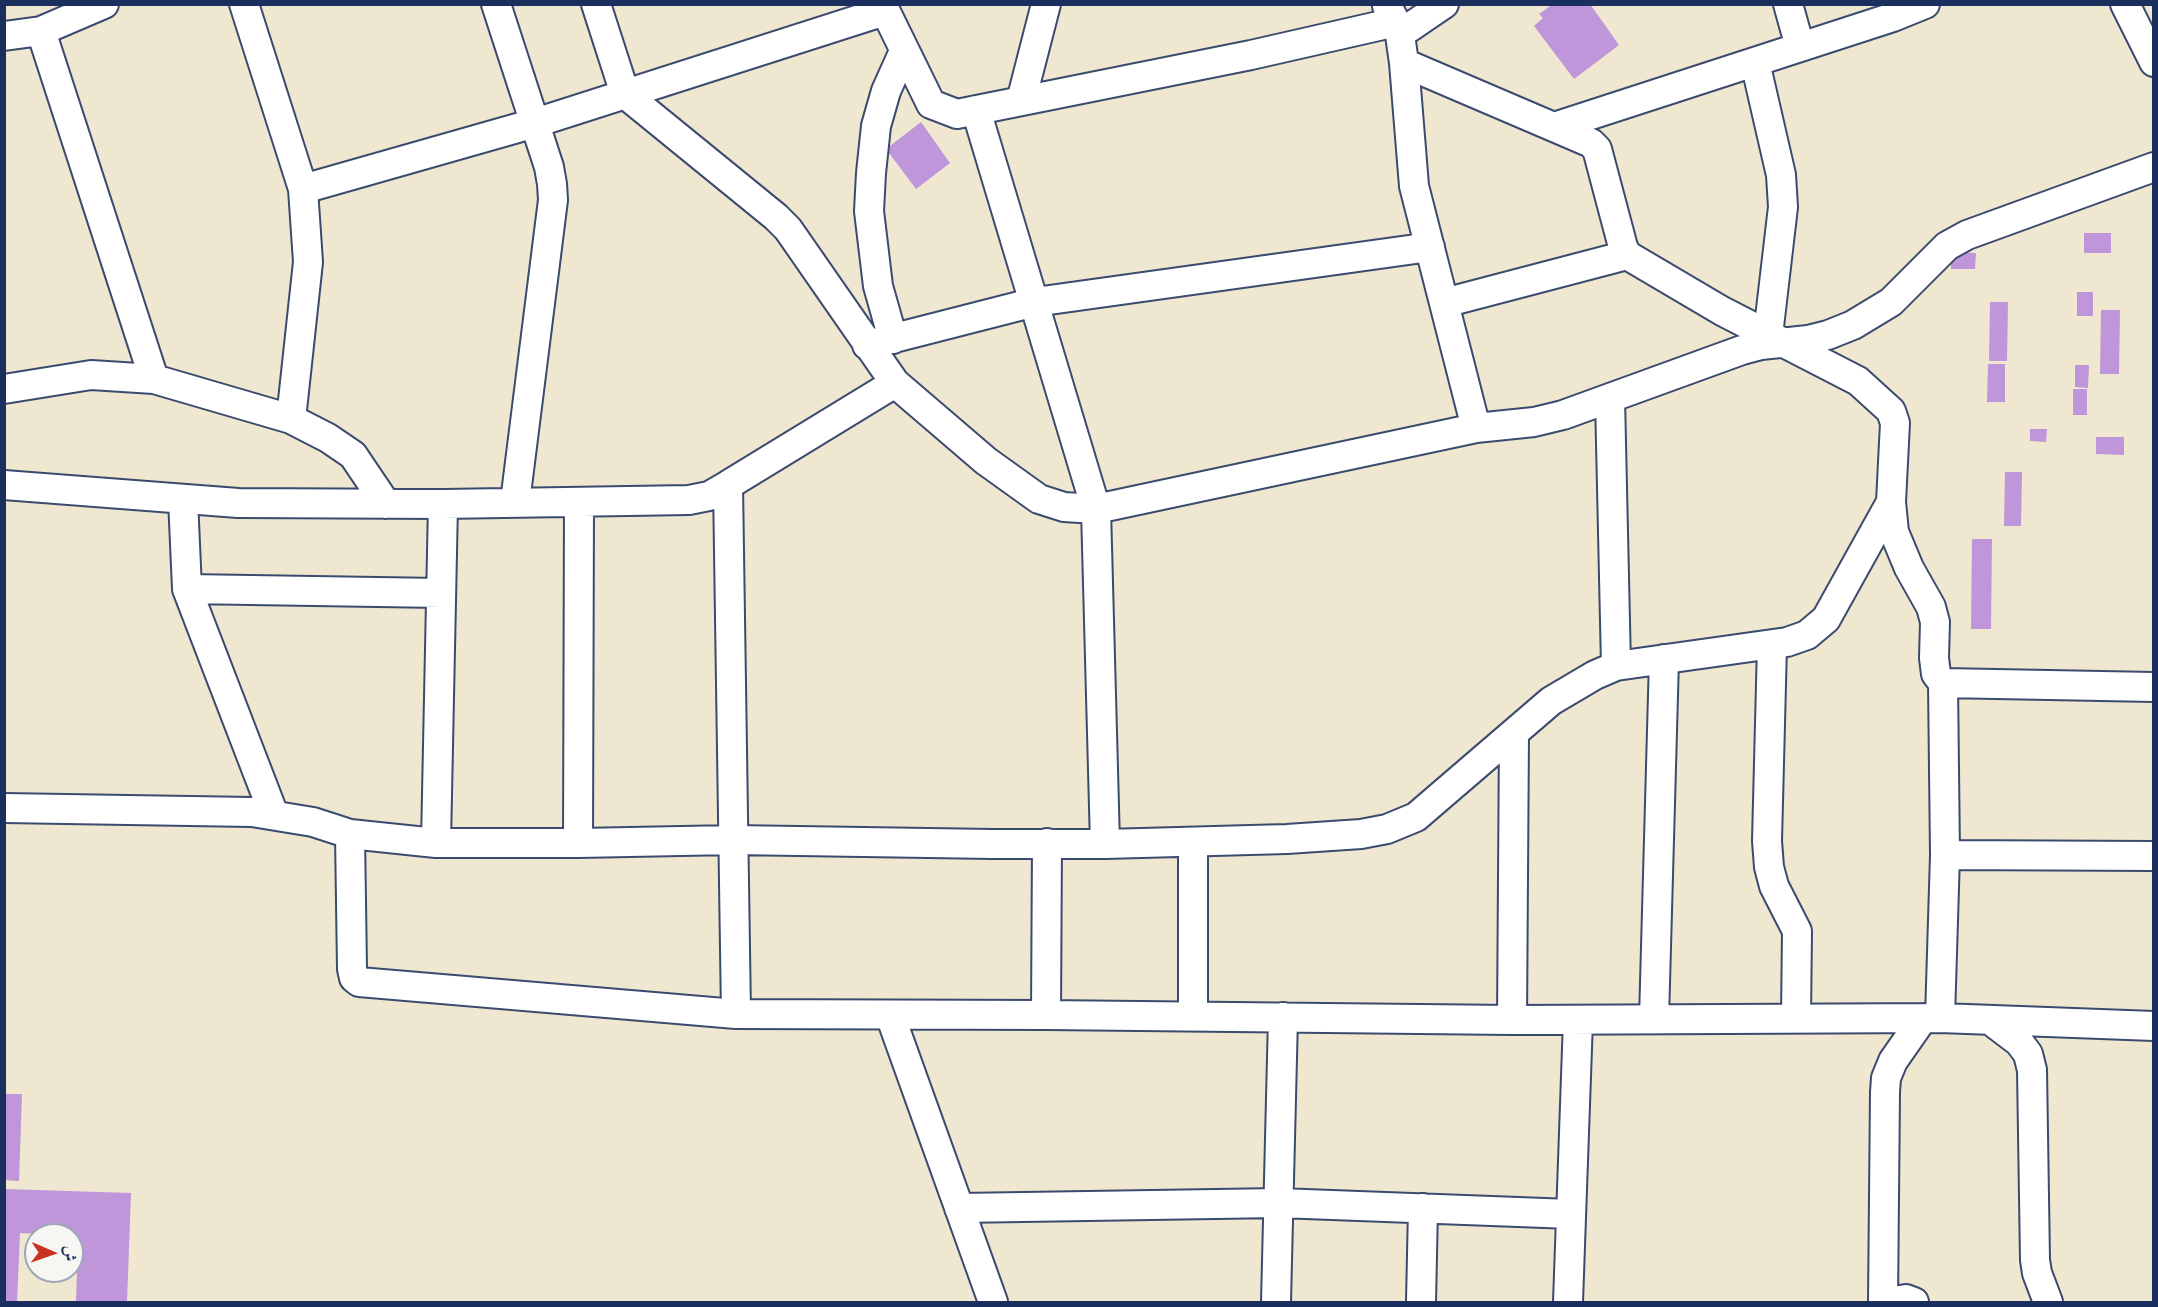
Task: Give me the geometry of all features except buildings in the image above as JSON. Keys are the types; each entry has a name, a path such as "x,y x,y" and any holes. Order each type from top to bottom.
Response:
{"street":[{"path":"4,36 41,31 104,4"},
{"path":"244,4 303,189 308,262 291,419"},
{"path":"496,4 549,166 553,200 515,502"},
{"path":"597,4 625,94 776,217 880,342"},
{"path":"1021,101 1046,4"},
{"path":"303,189 535,123 883,8 931,104 957,114 1251,55 1394,20 1444,4"},
{"path":"1788,4 1800,47"},
{"path":"1554,127 1893,17 1925,4"},
{"path":"2125,4 2154,62"},
{"path":"1394,20 1404,63 1414,186 1476,429"},
{"path":"41,31 154,379"},
{"path":"904,51 886,91 876,126 871,173 869,212 878,286 880,342 895,383 986,461 1039,499 1064,507 1096,509 1476,429 1534,422 1563,415 1775,339 1808,340 1853,326 1891,302 1947,246 1967,235 2154,167"},
{"path":"1755,62 1781,176 1783,207 1775,339"},
{"path":"1404,63 1592,143 1597,149 1627,255 1722,311 1857,381 1891,411 1894,423 1891,502 1894,532 1909,568 1933,614 1936,637 1934,658 1936,674 1943,683 1945,855 1931,1018 1893,1061 1886,1078 1884,1092 1885,1302 1906,1299 1914,1302"},
{"path":"976,110 1096,509 1105,844"},
{"path":"880,342 1035,302 1430,247"},
{"path":"1444,303 1627,255"},
{"path":"4,389 91,375 154,379 291,419 328,438 353,455 386,504"},
{"path":"4,484 238,503 442,504 689,500 709,496 895,383"},
{"path":"1610,398 1616,666"},
{"path":"728,485 736,1014"},
{"path":"183,499 187,589 274,815"},
{"path":"4,808 252,812 312,822 350,834 436,843 733,840 1105,844 1287,839 1361,834 1387,829 1416,817 1551,701 1595,675 1616,666 1772,645 1807,635 1826,619 1891,502"},
{"path":"578,843 579,503"},
{"path":"436,843 442,504"},
{"path":"187,589 441,593"},
{"path":"1772,645 1767,841 1774,886 1797,932 1796,1018"},
{"path":"1654,1019 1664,659"},
{"path":"1943,683 2154,687"},
{"path":"1512,1020 1514,733"},
{"path":"350,834 352,969 354,978 359,982 736,1014 1512,1020 1931,1018 2154,1026"},
{"path":"1193,842 1193,1016"},
{"path":"1046,1015 1047,843"},
{"path":"1945,855 2154,856"},
{"path":"891,1015 993,1302"},
{"path":"1276,1302 1283,1017"},
{"path":"1568,1302 1578,1020"},
{"path":"1990,1020 2019,1042 2028,1054 2032,1070 2035,1260 2037,1273 2048,1302"},
{"path":"959,1208 1279,1203 1571,1214"},
{"path":"1420,1302 1423,1208"}]}
